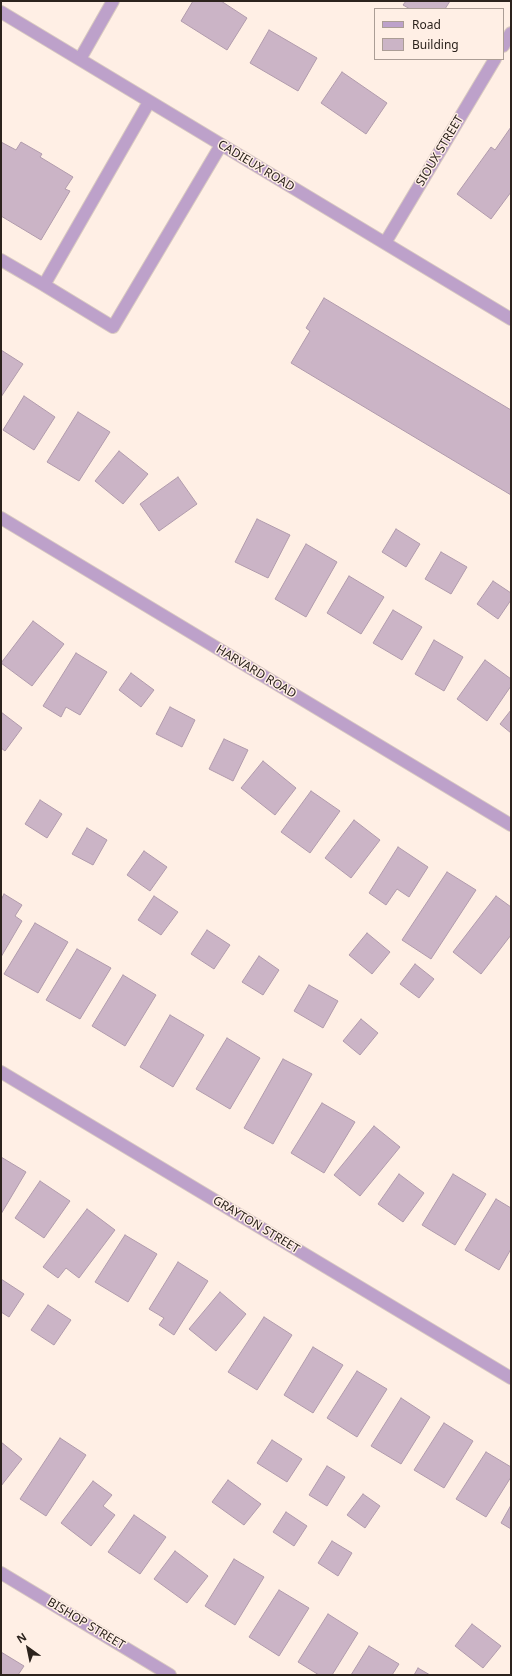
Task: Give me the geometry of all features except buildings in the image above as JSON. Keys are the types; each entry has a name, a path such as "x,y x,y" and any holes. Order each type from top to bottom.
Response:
{"street":[{"path":"80,59 113,1"},
{"name":"CADIEUX ROAD","path":"1,12 511,319"},
{"path":"504,44 511,33"},
{"name":"SIOUX STREET","path":"385,243 494,60"},
{"path":"44,285 149,102"},
{"path":"1,260 113,327 221,145"},
{"name":"HARVARD ROAD","path":"1,518 511,825"},
{"name":"GRAYTON STREET","path":"1,1072 511,1378"},
{"name":"BISHOP STREET","path":"1,1573 170,1675"}]}
